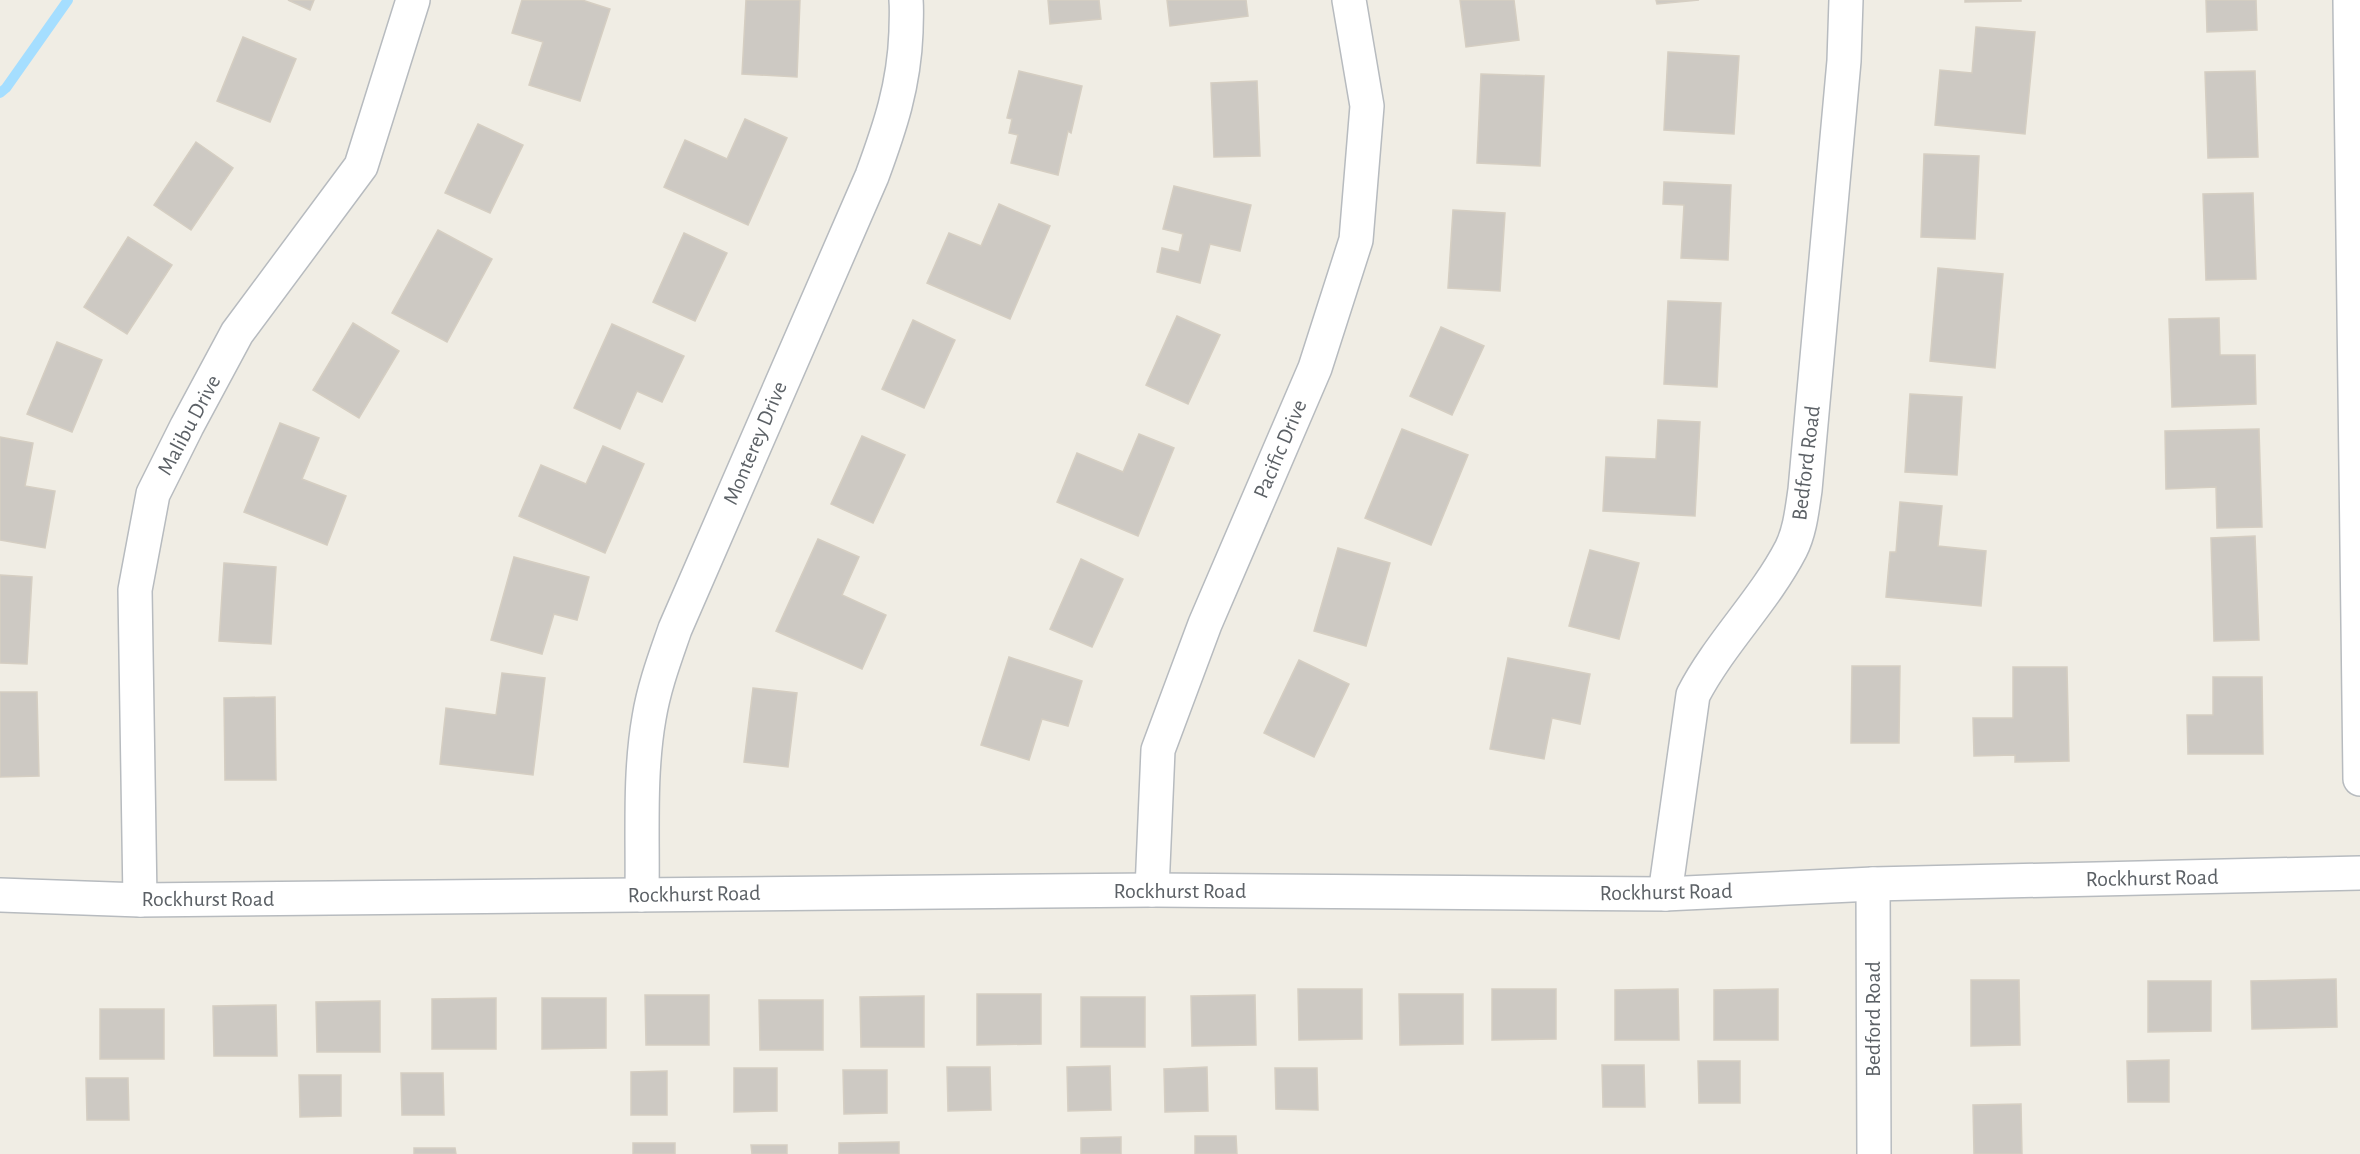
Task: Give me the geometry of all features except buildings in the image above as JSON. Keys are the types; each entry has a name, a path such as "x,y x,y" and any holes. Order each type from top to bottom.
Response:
{"street":[{"name":"Malibu Drive","path":"140,900 135,590 153,494 237,333 362,166 413,0"},
{"name":"Monterey Drive","path":"642,894 644,754 656,685 675,629 872,176 891,125 903,68 906,0"},
{"name":"Pacific Drive","path":"1152,890 1158,750 1205,624 1315,368 1356,240 1367,106 1349,0"},
{"name":"Bedford Road","path":"1665,894 1693,695 1703,677 1771,582 1792,548 1798,528 1805,490 1844,61 1846,0"},
{"path":"2350,0 2357,355 2360,779"},
{"name":"Rockhurst Road","path":"0,895 140,900 1152,890 1665,894 1873,884 2360,873"},
{"name":"Bedford Road","path":"1873,884 1874,1154"}],"waterway":[{"path":"0,93 6,88 68,0"}]}
